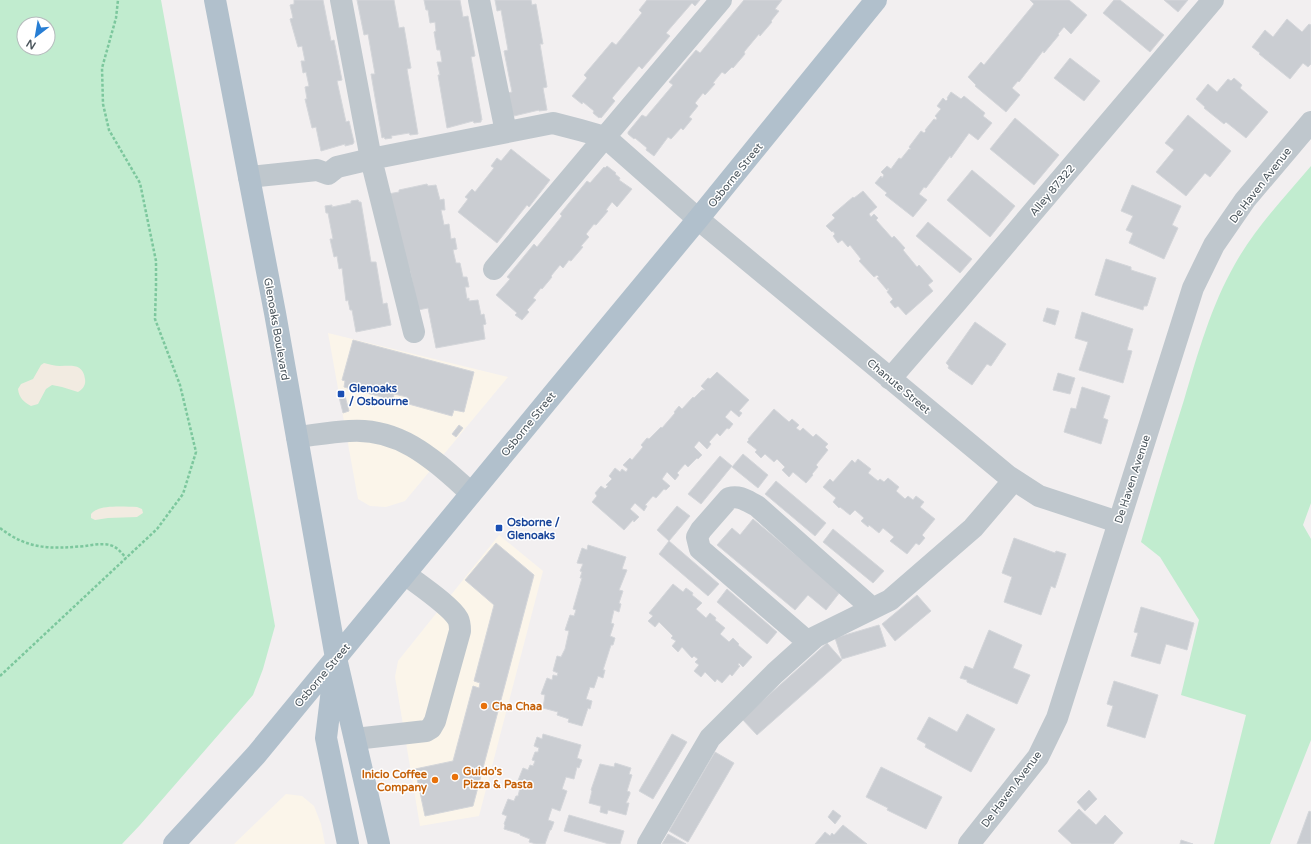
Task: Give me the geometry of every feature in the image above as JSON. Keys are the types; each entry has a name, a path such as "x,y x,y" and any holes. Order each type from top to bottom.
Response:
{"main road":[{"name":"Glenoaks Boulevard","path":"215,0 297,437 336,658 379,844"},
{"name":"Osborne Street","path":"174,844 256,755 698,219 876,0"},
{"name":"Glenoaks Boulevard","path":"336,658 326,738 348,844"}],"street":[{"path":"341,0 371,159 414,332"},
{"path":"479,0 506,132"},
{"path":"494,268 721,0"},
{"name":"Alley 87322","path":"890,378 955,304 1213,0"},
{"name":"De Haven Avenue","path":"975,842 1038,757 1057,718 1193,288 1214,245 1245,200 1311,122"},
{"path":"249,177 327,168 553,123 605,137"},
{"name":"Chanute Street","path":"605,137 698,219 1008,476 1039,496 1118,522"},
{"path":"297,437 350,430 376,432 396,437 421,451 440,465 471,493"},
{"path":"648,844 710,738 775,673 815,637 890,600 973,528 1014,480"},
{"path":"808,642 700,549 697,537 701,530 729,498 735,496 745,499 757,506 872,608"},
{"path":"355,739 426,731 431,728 435,721 460,631 460,625 458,619 450,610 405,574"}],"path":[{"path":"0,676 157,529 183,494 196,452 180,385 155,319 156,261 140,183 109,130 103,104 102,68 116,18 118,0"},
{"path":"0,528 15,539 41,547 55,549 108,544 117,547 126,558"}],"shaded area":[{"path":"328,333 508,377 405,501 386,507 370,506 358,499"},
{"path":"499,535 543,571 479,816 420,826 395,677 398,661"},
{"path":"286,794 302,796 314,806 321,824 325,844 234,844"}],"green space":[{"path":"0,0 161,0 275,626 263,669 253,695 122,844 0,844"},
{"path":"1311,166 1311,503 1303,525 1311,539 1311,740 1270,844 1214,844 1246,715 1181,695 1199,620 1160,557 1141,542 1200,347 1226,280 1252,238"}],"sand":[{"path":"44,363 58,366 76,366 82,370 84,374 84,387 78,392 52,385 46,389 38,404 31,406 26,403 19,395 18,389 21,384 33,379 41,365"},
{"path":"105,507 137,507 142,509 143,513 137,517 95,520 91,518 91,514 94,511"}],"building":[{"path":"294,0 323,0 331,41 334,40 342,80 337,81 346,122 349,121 354,142 353,144 345,146 345,144 321,151 316,127 312,128 305,99 307,99 305,87 309,86 306,72 303,73 301,61 305,61 302,46 298,47 290,19 293,18 290,5 294,4"},
{"path":"357,0 394,0 399,28 404,27 411,68 407,69 418,134 410,135 409,133 391,136 392,138 382,138 371,74 375,74 368,34 364,35"},
{"path":"424,0 460,0 463,17 468,16 475,56 471,57 482,120 481,122 474,123 473,121 447,128 438,75 440,75 437,62 442,62 440,50 437,50 434,32 436,31 435,22 430,23 428,10 426,10"},
{"path":"495,0 531,0 532,5 536,4 543,44 540,44 547,87 543,88 547,110 539,110 514,116 511,115 507,93 512,92 504,51 508,50 501,10 497,11"},
{"path":"647,0 700,0 695,6 692,3 666,33 670,36 642,69 639,66 612,98 615,101 601,118 599,118 593,113 594,111 583,102 582,104 572,96 587,78 584,75 612,42 616,45 642,13 639,10"},
{"path":"744,0 782,0 775,9 779,11 771,21 772,22 760,36 759,34 733,68 732,67 725,74 722,72 713,83 715,84 705,95 703,93 695,103 698,106 689,117 692,119 683,130 681,128 671,139 668,137 654,156 646,150 647,148 628,134 628,132 642,115 646,117 673,85 669,82 696,50 700,53"},
{"path":"1030,0 1069,0 1087,15 1071,34 1064,27 1044,53 1043,51 1019,82 1018,81 1012,88 1020,95 1006,112 975,86 976,85 968,77 981,62 984,65 1034,4"},
{"path":"1114,0 1120,0 1164,35 1150,52 1103,13"},
{"path":"1164,0 1188,0 1178,12"},
{"path":"1287,19 1302,32 1309,24 1311,25 1311,64 1308,67 1303,63 1290,79 1252,47 1265,30 1273,37"},
{"path":"1070,58 1100,81 1084,101 1054,78"},
{"path":"1234,78 1242,85 1240,88 1268,112 1246,138 1226,122 1224,124 1204,108 1205,107 1196,99 1208,84 1217,92 1228,79 1231,81"},
{"path":"951,92 961,99 964,96 985,113 983,116 992,123 978,140 969,133 951,158 950,156 926,188 924,187 919,194 927,200 913,217 885,195 887,193 875,183 881,176 882,178 884,175 881,172 887,166 891,169 899,158 901,159 909,149 911,149 909,147 921,131 924,133 934,119 936,120 937,118 935,116 941,109 937,106 943,98 946,101 948,99 947,98"},
{"path":"1188,115 1231,151 1210,177 1205,173 1186,196 1156,172 1174,150 1165,143"},
{"path":"1015,118 1059,155 1034,185 990,149"},
{"path":"511,149 550,180 529,207 527,205 497,243 458,212 468,199 465,197 472,189 475,192 494,168 491,166 497,158 501,161"},
{"path":"607,166 616,173 615,174 620,178 619,180 632,189 617,207 612,202 606,210 608,211 586,234 589,237 581,246 583,247 563,268 560,265 551,276 552,277 533,298 536,300 527,310 529,312 522,320 515,315 517,313 496,295 510,279 507,277 534,244 537,247 562,216 560,214 587,181 590,183 604,167 605,168"},
{"path":"972,170 1015,206 990,237 947,200"},
{"path":"427,184 428,186 436,185 440,200 444,199 445,210 441,210 444,225 449,224 451,239 455,238 457,249 453,250 456,263 460,263 463,277 467,277 469,287 465,287 467,299 469,298 469,301 478,300 481,315 484,314 486,324 483,325 485,339 436,348 428,308 418,310 410,271 407,272 388,194"},
{"path":"1132,185 1181,206 1172,225 1178,228 1164,259 1129,243 1133,233 1126,230 1133,216 1121,211"},
{"path":"863,191 877,207 869,214 871,217 874,214 878,218 876,220 892,238 894,236 905,248 903,250 917,267 919,265 933,281 928,285 933,291 906,315 898,306 895,308 890,302 893,299 887,292 889,289 888,288 887,290 877,278 879,277 877,275 874,277 859,261 861,259 850,245 848,247 842,240 838,243 833,236 835,234 833,231 832,232 826,226 835,218 832,215 853,197 854,198"},
{"path":"358,200 361,202 371,262 376,262 383,304 387,303 391,325 356,332 352,310 350,310 348,300 346,301 342,268 339,269 337,256 334,257 330,239 333,239 328,213 326,213 325,206 332,205 332,207"},
{"path":"928,222 972,259 960,273 916,236"},
{"path":"1106,259 1131,267 1131,270 1156,278 1147,306 1144,306 1143,310 1095,295"},
{"path":"1047,308 1059,311 1055,325 1043,321"},
{"path":"1082,312 1133,329 1127,350 1132,351 1123,383 1079,370 1088,342 1075,338"},
{"path":"975,322 1006,344 991,366 987,364 972,385 948,368 949,366 946,363"},
{"path":"353,340 474,372 464,412 454,410 452,416 405,403 407,397 394,394 393,400 344,387 345,381 342,380"},
{"path":"717,372 749,400 739,411 742,413 739,417 731,410 725,417 733,424 720,436 717,433 709,442 711,444 707,449 699,441 694,447 702,455 688,467 685,464 677,473 679,475 675,480 667,472 662,479 670,486 666,490 664,489 656,498 653,496 645,505 647,506 644,511 635,503 630,509 639,517 634,522 633,520 624,530 592,502 597,496 595,493 601,486 605,489 608,486 606,485 612,479 609,476 615,468 620,472 622,469 626,472 628,469 623,465 630,458 632,460 643,447 641,445 647,438 649,439 661,427 662,428 679,406 682,409 693,397 694,398 702,390 705,390 701,386 708,378 710,379"},
{"path":"1058,373 1075,378 1070,394 1053,390"},
{"path":"1082,387 1110,396 1103,418 1108,420 1101,444 1064,432 1071,408 1076,409"},
{"path":"345,396 349,411 343,413 339,397"},
{"path":"774,409 789,422 792,419 799,425 796,428 800,431 803,428 813,437 816,434 828,444 825,447 828,450 816,465 818,467 806,483 793,472 789,477 782,470 785,467 777,459 774,462 765,454 761,458 755,452 757,450 747,442"},
{"path":"459,425 463,428 456,437 452,434"},
{"path":"743,454 768,475 758,488 732,467"},
{"path":"720,456 732,466 701,504 688,494"},
{"path":"858,459 871,469 868,473 878,481 880,479 884,482 888,478 899,487 896,491 905,499 908,496 913,500 916,496 924,502 920,507 935,519 922,535 925,538 919,545 916,543 907,554 890,541 894,537 883,528 879,533 861,521 864,518 855,510 850,515 840,507 839,508 833,502 836,498 823,487 830,479 833,482 852,460 855,463"},
{"path":"776,481 826,523 815,536 765,494"},
{"path":"677,506 690,516 669,541 657,530"},
{"path":"753,519 840,592 826,610 808,595 795,610 717,545 732,528 740,535"},
{"path":"833,529 884,571 873,583 823,542"},
{"path":"1014,538 1055,553 1056,551 1066,554 1055,588 1051,586 1041,615 1004,602 1012,577 1002,573"},
{"path":"669,541 719,584 708,596 659,554"},
{"path":"496,543 534,575 473,806 425,816 415,769 453,761 473,686 479,688 480,683 474,681 494,605 465,580"},
{"path":"588,545 626,557 622,569 627,570 619,590 623,591 619,603 621,604 619,612 614,610 611,623 614,624 610,636 615,638 613,645 611,645 603,670 605,670 603,678 598,676 594,688 590,687 586,699 592,701 582,726 568,722 569,719 557,715 558,712 543,708 545,695 541,694 547,678 552,680 553,675 557,676 558,673 553,671 557,656 561,657 565,649 569,631 565,630 570,615 574,616 576,610 573,609 582,578 580,578 582,572 580,571 583,564 577,563 582,548 587,550"},
{"path":"673,584 683,592 686,588 693,593 692,595 702,603 696,609 706,618 710,613 716,618 715,620 725,628 720,634 729,642 733,638 739,644 738,645 752,657 743,667 739,663 738,665 740,666 732,676 730,674 722,683 717,679 715,682 705,672 701,677 694,671 699,665 695,662 698,659 694,656 692,658 682,647 678,652 672,646 676,641 671,638 673,636 659,622 655,627 648,621 653,616 649,613"},
{"path":"727,589 777,632 767,644 717,602"},
{"path":"917,595 931,611 895,641 882,624"},
{"path":"1141,607 1194,623 1187,650 1166,644 1160,664 1131,656 1138,633 1134,632"},
{"path":"879,625 886,646 842,659 835,638"},
{"path":"989,630 1022,645 1013,668 1030,675 1017,704 960,678 965,666 973,669"},
{"path":"827,643 842,660 757,735 742,719"},
{"path":"1114,681 1158,695 1145,738 1107,726 1113,706 1107,704"},
{"path":"967,714 995,729 971,772 925,747 926,744 917,739 929,717 957,732"},
{"path":"543,734 581,745 577,758 582,760 579,768 577,767 574,779 566,777 562,789 567,791 560,811 552,808 548,820 554,822 545,844 536,844 529,842 530,839 520,834 504,829 507,816 502,814 508,799 514,801 516,796 518,796 521,784 517,783 523,768 528,770 530,765 533,766 535,761 532,760 535,752 538,752 539,748 534,746 537,737 542,739"},
{"path":"672,734 687,742 653,799 639,791"},
{"path":"715,752 734,763 688,842 669,831"},
{"path":"615,763 631,768 629,774 632,775 627,791 630,792 630,794 626,803 629,803 626,815 608,810 607,814 600,812 601,806 589,803 591,790 600,764 614,767"},
{"path":"881,767 942,797 926,829 887,810 888,808 866,797"},
{"path":"1089,790 1097,799 1085,811 1077,802"},
{"path":"1079,809 1096,825 1105,815 1123,833 1113,844 1072,844 1058,831"},
{"path":"833,810 841,816 835,824 828,817"},
{"path":"1309,811 1311,812 1311,844 1297,844"},
{"path":"569,815 624,831 620,844 609,844 564,831"},
{"path":"843,825 867,844 815,844 825,832 830,836 832,833 834,835"},
{"path":"668,834 686,844 662,844"},
{"path":"1181,840 1193,844 1180,844"}],"place":[{"name":"Glenoaks / Osbourne","path":"341,394"},
{"name":"Osborne / Glenoaks","path":"499,528"},
{"name":"Cha Chaa","path":"484,706"},
{"name":"Guido's Pizza & Pasta","path":"455,777"},
{"name":"Inicio Coffee Company","path":"435,780"}]}
